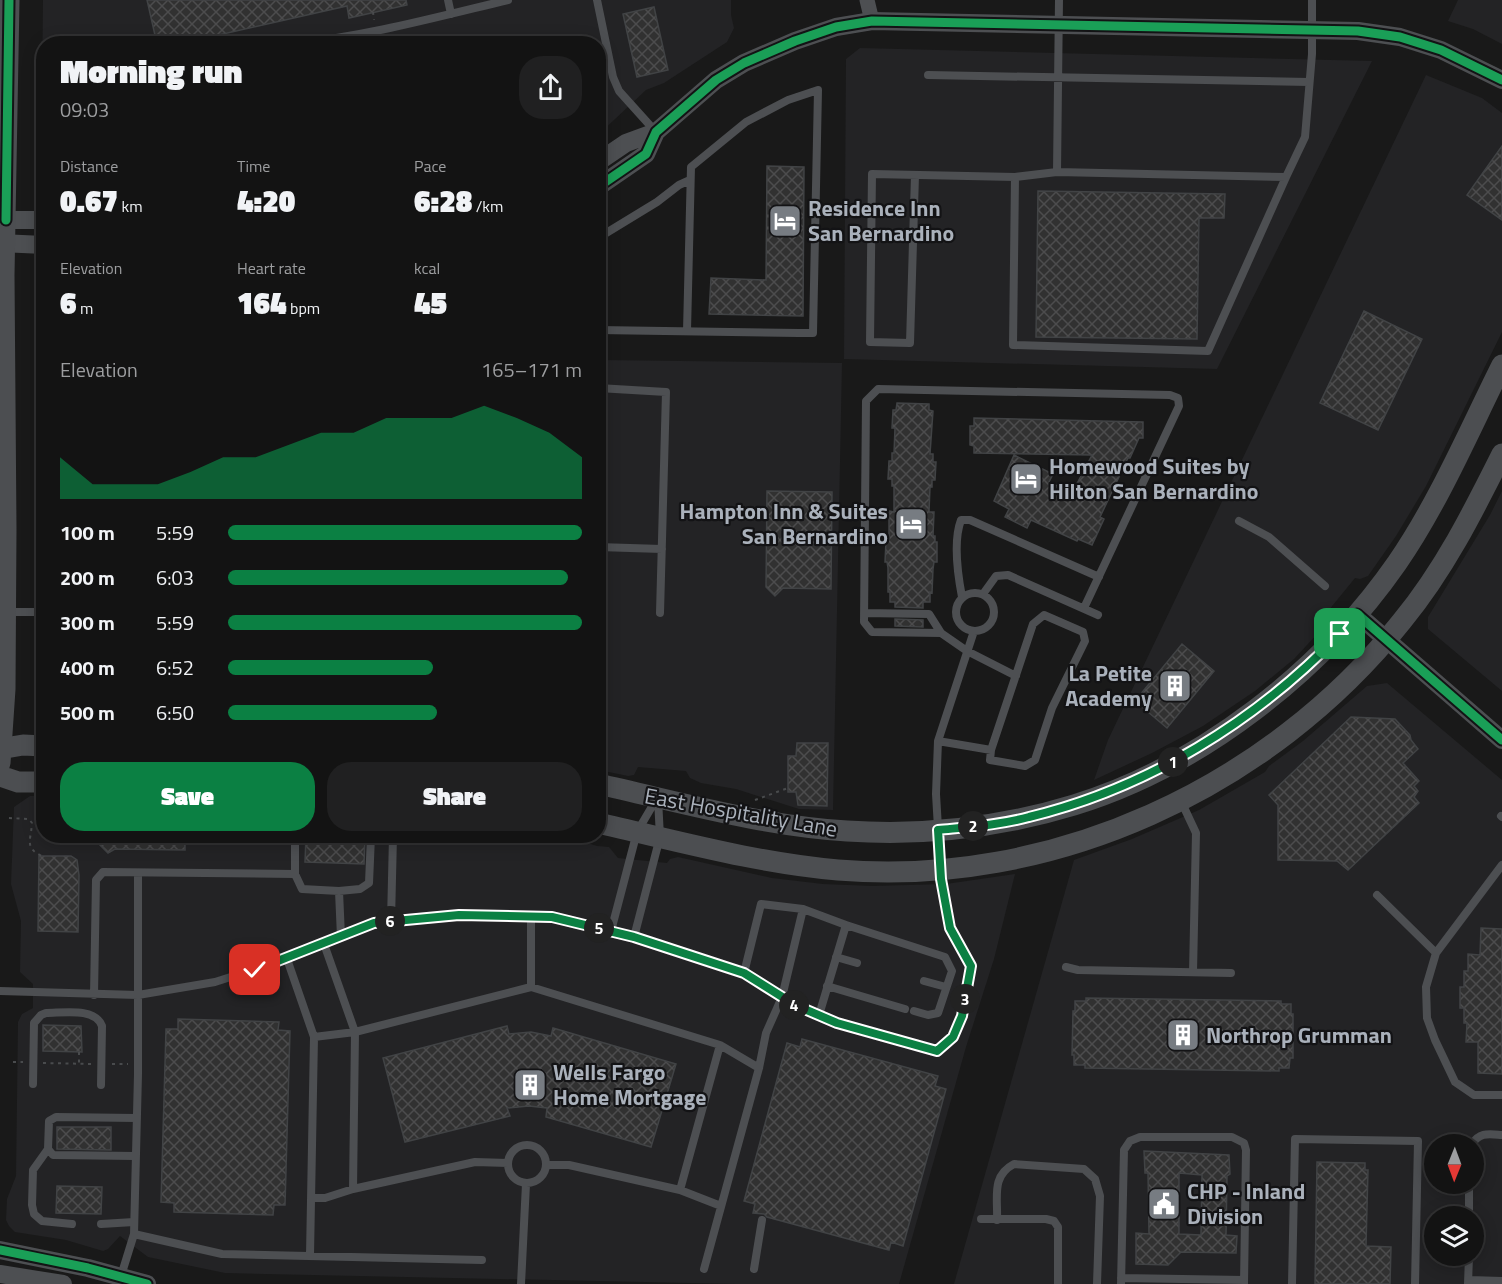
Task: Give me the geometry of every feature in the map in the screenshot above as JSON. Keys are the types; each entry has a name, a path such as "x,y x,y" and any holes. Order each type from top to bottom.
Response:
{"main road":[{"path":"9,0 3,221 5,612 1,753 36,747"},
{"name":"East Hospitality Lane","path":"606,786 796,826 847,831 938,830 1026,818 1076,804 1160,769 1255,710 1316,658 1357,614 1398,562 1419,528 1502,365"},
{"name":"East Hospitality Lane","path":"606,825 752,858 818,868 891,871 940,869 1034,854 1090,839 1181,801 1246,764 1315,712 1342,687 1405,618 1451,551 1502,453"},
{"path":"0,776 18,782 36,782"}],"street":[{"path":"867,0 872,21"},
{"path":"606,156 626,142 656,132 716,80 744,63 825,31 872,21 1358,30 1400,37 1440,50 1502,80"},
{"path":"606,182 646,154 656,132"},
{"path":"3,221 36,220"},
{"path":"3,243 36,245"},
{"path":"1357,614 1502,740"},
{"path":"0,1250 88,1268 147,1284"},
{"path":"0,1274 63,1284"}],"lane":[{"path":"448,0 451,14"},
{"path":"343,36 508,0"},
{"path":"597,0 604,36"},
{"path":"1056,172 1059,0"},
{"path":"1015,177 1013,345 1208,351 1305,137 1312,0"},
{"path":"606,43 613,77 619,91 656,132"},
{"path":"928,75 1309,82"},
{"path":"606,330 813,333 818,90 788,100 746,122 691,167 687,331"},
{"path":"915,175 910,343 870,342 872,174 1015,177 1056,172 1286,177"},
{"path":"606,233 657,202 679,184 690,180"},
{"path":"606,388 666,392 660,613"},
{"path":"941,633 872,632 864,622 866,401 878,389 1170,395 1179,398 1179,406 1084,608"},
{"path":"962,597 958,580 957,540 957,530 961,520 970,520 1099,577"},
{"path":"1239,521 1269,537 1326,586"},
{"path":"606,547 662,549"},
{"path":"983,594 996,576 1008,575 1098,615"},
{"path":"976,592 983,594 993,605 994,613 988,626 974,631 966,629 957,618 957,603 962,597 976,592"},
{"path":"5,612 36,612"},
{"path":"864,613 930,615 941,633 967,651 1016,676"},
{"path":"1044,615 1083,632 1085,641 1052,708 1035,760 1025,766 990,760 991,750 1033,624 1044,615"},
{"path":"0,991 138,995 215,982 287,959 374,923 459,915 552,917 634,937 744,973 795,1005 819,1016 937,1051 953,1037 962,1016 971,966 950,928 940,869 936,795 938,741 974,631"},
{"path":"938,741 991,750"},
{"path":"611,931 637,832 658,797"},
{"path":"634,937 660,837 658,797"},
{"path":"1181,801 1196,833 1193,972"},
{"path":"295,843 295,874 302,889 339,891 360,889 369,883 371,843"},
{"path":"391,921 393,843"},
{"path":"1502,865 1436,953 1426,987 1426,1018 1455,1082 1474,1095 1502,1095"},
{"path":"94,995 96,880 103,872 295,874"},
{"path":"120,1277 134,1234 138,1064 138,873"},
{"path":"339,891 341,937"},
{"path":"1377,895 1436,953"},
{"path":"744,973 761,904 803,909 846,926 945,957 952,971 938,1013 928,1015 914,1011"},
{"path":"704,1269 759,1068 766,1033 782,997 803,909"},
{"path":"531,916 531,987"},
{"path":"819,1016 846,926"},
{"path":"324,944 355,1032 353,1189"},
{"path":"836,957 857,963"},
{"path":"287,959 314,1037 310,1255"},
{"path":"1066,967 1078,970 1231,973"},
{"path":"924,981 946,987"},
{"path":"828,986 905,1008"},
{"path":"314,1037 355,1032 531,987 720,1045 759,1068"},
{"path":"33,1084 33,1028 37,1018 46,1013 90,1014 97,1017 102,1026 101,1085"},
{"path":"680,1190 720,1045"},
{"path":"72,1224 42,1221 34,1214 33,1170 48,1149 49,1121 56,1117 136,1118"},
{"path":"1484,1134 1502,1135"},
{"path":"1140,1137 1232,1137 1244,1143 1246,1150 1244,1282 1121,1278 1124,1150 1130,1141 1140,1137"},
{"path":"1292,1284 1295,1139 1418,1141 1415,1284"},
{"path":"528,1145 542,1151 547,1165 540,1179 526,1184 513,1178 508,1163 514,1150 528,1145"},
{"path":"48,1149 53,1155 135,1156"},
{"path":"311,1198 325,1198 353,1189 475,1162 508,1163"},
{"path":"997,1220 998,1178 1005,1169 1014,1164 1084,1169 1095,1179 1100,1196 1097,1284"},
{"path":"547,1165 569,1166 680,1190 721,1206"},
{"path":"521,1284 526,1184"},
{"path":"981,1220 1046,1219 1054,1221 1058,1227 1058,1284"},
{"path":"754,1269 762,1220"},
{"path":"101,1224 134,1222"},
{"path":"134,1234 222,1254 482,1260"},
{"path":"1468,1266 1468,1282 1502,1281"}],"path":[{"path":"755,800 788,788"},
{"path":"9,818 29,819 33,822 30,848 42,856"},
{"path":"79,1052 79,1064"},
{"path":"14,1062 138,1064"}],"shaded area":[{"path":"43,0 731,0 734,28 727,42 664,83 646,90 606,127 606,36 43,36"},
{"path":"1458,0 1502,0 1502,44 1473,29 1448,21"},
{"path":"860,48 1372,61 1217,369 844,359 846,59"},
{"path":"1426,75 1482,98 1502,113 1502,332 1426,486 1396,536 1368,576 1355,578 1324,616 1326,621 1320,631 1294,659 1255,691 1203,726 1094,780 1108,740"},
{"path":"606,360 842,363 833,810 799,809 736,789 701,783 690,778 686,771 638,767 634,775 606,771"},
{"path":"1502,491 1502,691 1428,629 1428,617 1490,515"},
{"path":"36,575 36,722 35,721"},
{"path":"1387,683 1502,780 1502,1284 954,1284 1074,860 1132,839 1199,810 1265,772 1269,766 1303,741 1367,686"},
{"path":"30,796 36,796 36,843 587,843 609,847 618,858 667,863 670,859 678,857 772,878 823,884 872,886 946,884 1015,874 994,959 966,1047 899,1284 735,1284 225,1273 148,1257 120,1236 108,1249 103,1251 66,1240 15,1232 6,1220 7,1199 16,1176 18,1022 22,1014 33,1008 33,984 20,972 21,921 11,884 14,807"}],"building":[{"path":"147,0 406,0 407,5 349,18 347,6 214,36 155,36"},
{"path":"654,7 668,70 637,77 623,14"},
{"path":"1502,146 1502,220 1467,195"},
{"name":"Residence Inn San Bernardino","path":"767,166 804,167 803,316 709,314 711,278 766,280"},
{"path":"1038,191 1225,194 1224,218 1199,218 1197,339 1036,337"},
{"path":"1364,311 1422,339 1378,430 1320,403"},
{"name":"Hampton Inn & Suites San Bernardino","path":"897,403 929,404 929,410 933,411 930,454 933,454 933,462 936,462 935,480 932,480 932,487 930,487 929,512 934,512 933,536 937,542 937,562 934,562 930,602 923,602 923,608 895,607 895,602 890,602 890,592 888,592 888,568 885,562 886,541 889,536 889,511 894,512 894,486 892,486 892,479 888,479 889,461 892,461 892,453 894,453 893,410 896,410"},
{"name":"Homewood Suites by Hilton San Bernardino","path":"974,418 1143,422 1143,438 1139,438 1128,458 1100,517 1104,519 1092,545 1078,539 1077,541 1031,520 1027,528 1005,517 1009,509 994,501 1014,455 1053,474 1049,482 1072,493 1092,455 974,453 974,446 970,445 970,426 974,426"},
{"path":"767,491 832,492 831,589 783,588 775,596 766,587"},
{"path":"895,619 923,620 923,627 895,626"},
{"name":"La Petite Academy","path":"1182,644 1214,671 1167,728 1135,701"},
{"path":"1351,717 1395,719 1410,735 1418,749 1403,763 1419,781 1414,786 1418,791 1414,797 1419,803 1348,870 1337,861 1278,860 1278,805 1269,795"},
{"path":"797,743 828,743 827,806 798,805 796,792 788,792 788,756 796,756"},
{"path":"98,843 185,843 185,850 115,849 108,853"},
{"path":"306,843 365,843 364,864 305,862"},
{"path":"39,856 71,856 77,860 78,932 38,931"},
{"path":"1481,928 1502,929 1502,1074 1478,1073 1478,1042 1466,1042 1467,1023 1464,1023 1464,1008 1460,1008 1460,987 1464,987 1464,971 1468,971 1468,954 1480,955"},
{"name":"Northrop Grumman","path":"1086,998 1281,1001 1281,1004 1291,1004 1293,1058 1290,1058 1289,1068 1279,1068 1279,1071 1085,1068 1085,1065 1074,1065 1074,1055 1072,1055 1073,1011 1075,1011 1075,1001 1086,1001"},
{"path":"178,1019 279,1022 278,1030 290,1031 285,1205 274,1205 273,1215 174,1212 174,1203 161,1202 166,1029 178,1029"},
{"path":"43,1025 81,1026 82,1052 43,1051"},
{"name":"Wells Fargo Home Mortgage","path":"507,1026 509,1034 531,1032 551,1036 553,1028 676,1064 651,1147 546,1117 547,1108 529,1106 507,1108 510,1116 405,1142 383,1058"},
{"path":"802,1039 938,1076 935,1086 946,1089 903,1246 891,1242 889,1250 767,1217 764,1214 753,1213 755,1204 744,1201 787,1043 800,1047"},
{"path":"57,1127 111,1127 111,1150 57,1149"},
{"name":"CHP - Inland Division","path":"1144,1151 1229,1155 1226,1235 1237,1236 1236,1253 1181,1252 1168,1265 1136,1264 1136,1233 1149,1234 1148,1173 1145,1173","holes":["1179,1173 1202,1175 1201,1235 1179,1234"]},
{"path":"1317,1162 1365,1163 1365,1170 1368,1170 1366,1246 1391,1247 1390,1284 1315,1284"},
{"path":"57,1186 102,1187 101,1214 56,1213"}],"cycle path":[{"path":"6,220 9,0"},
{"path":"606,182 646,154 656,132 716,80 744,63 795,41 836,27 872,21 1358,31 1400,37 1441,50 1502,80"},
{"path":"1357,614 1502,740"},
{"path":"0,1250 88,1268 147,1284"}],"place":[{"name":"Residence Inn San Bernardino","path":"785,221"},
{"name":"Homewood Suites by Hilton San Bernardino","path":"1026,479"},
{"name":"Hampton Inn & Suites San Bernardino","path":"911,524"},
{"name":"La Petite Academy","path":"1175,686"},
{"name":"Northrop Grumman","path":"1183,1035"},
{"name":"Wells Fargo Home Mortgage","path":"530,1085"},
{"name":"CHP - Inland Division","path":"1164,1204"}],"route":[{"path":"255,970 374,923 459,915 552,917 634,937 744,973 795,1005 837,1023 937,1051 953,1037 962,1016 971,966 950,928 941,879 938,830 1026,818 1076,804 1160,769 1255,710 1289,683 1340,634"}]}
